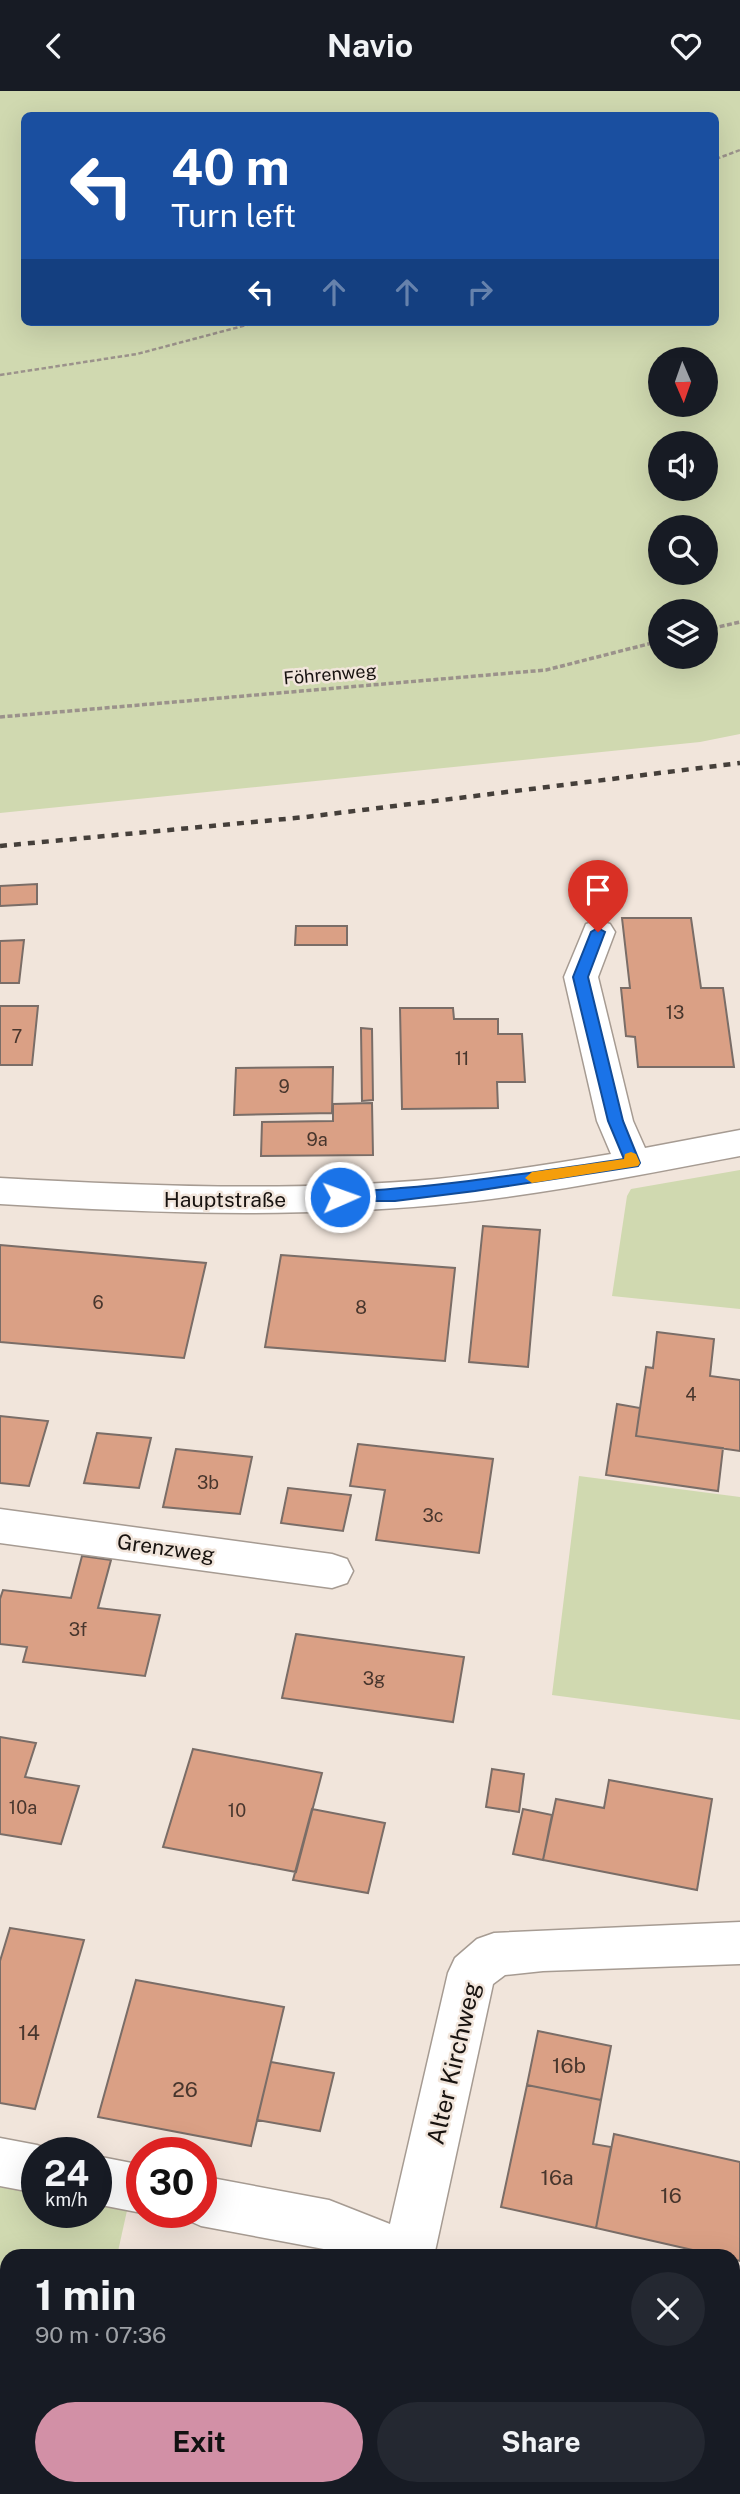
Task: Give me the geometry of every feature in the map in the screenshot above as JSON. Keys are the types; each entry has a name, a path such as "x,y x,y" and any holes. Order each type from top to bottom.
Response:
{"street":[{"path":"598,932 580,977 615,1121 633,1163"},
{"name":"Hauptstraße","path":"0,1191 229,1202 395,1195 633,1163 740,1143"},
{"name":"Grenzweg","path":"0,1526 332,1571"},
{"name":"Alter Kirchweg","path":"409,2249 472,1973 494,1954 543,1949 740,1943"},
{"path":"0,2162 21,2166"},
{"name":"Alter Kirchweg","path":"217,2204 329,2225 389,2249"}],"path":[{"path":"719,158 740,150"},
{"path":"0,375 136,354 243,326"},
{"path":"718,627 740,622"},
{"name":"Föhrenweg","path":"0,717 546,670 648,644"}],"green space":[{"path":"0,91 740,91 740,734 700,742 0,813"},
{"path":"740,1170 740,1309 612,1296 627,1196 631,1189"},
{"path":"579,1476 740,1497 740,1720 552,1695"},
{"path":"0,2186 21,2189 21,2228 112,2228 112,2204 126,2206 119,2249 0,2249"}],"building":[{"path":"37,884 37,904 0,906 0,886"},
{"path":"622,918 691,918 701,988 723,988 734,1067 638,1067 635,1037 626,1036 621,988 630,988"},
{"path":"296,926 347,926 347,945 295,945"},
{"path":"24,940 19,983 0,983 0,941"},
{"path":"0,1006 38,1006 32,1065 0,1065"},
{"path":"400,1008 453,1008 454,1019 498,1019 498,1034 522,1034 525,1082 497,1082 498,1108 402,1109"},
{"path":"361,1028 372,1029 373,1100 362,1101"},
{"path":"333,1067 332,1113 234,1115 236,1068"},
{"path":"372,1103 373,1155 261,1156 262,1122 333,1121 333,1104"},
{"path":"483,1226 540,1230 528,1367 469,1362"},
{"path":"0,1245 206,1263 184,1358 0,1342"},
{"path":"281,1255 455,1268 445,1361 265,1347"},
{"path":"657,1332 714,1339 710,1376 740,1380 740,1451 636,1436 646,1367 653,1368"},
{"path":"617,1404 640,1408 636,1436 723,1448 718,1491 606,1475"},
{"path":"0,1416 48,1421 29,1486 0,1483"},
{"path":"97,1433 151,1438 139,1488 84,1483"},
{"path":"358,1444 493,1459 479,1553 376,1540 385,1490 350,1486"},
{"path":"176,1449 252,1457 240,1514 163,1507"},
{"path":"288,1488 351,1495 343,1531 281,1523"},
{"path":"82,1556 111,1560 98,1608 160,1615 145,1676 23,1662 27,1647 0,1644 0,1599 3,1590 71,1598"},
{"path":"296,1634 464,1657 453,1722 282,1698"},
{"path":"0,1737 36,1743 25,1777 79,1786 61,1844 0,1834"},
{"path":"193,1749 322,1773 296,1872 163,1847"},
{"path":"492,1769 524,1774 519,1812 486,1807"},
{"path":"609,1780 712,1799 697,1890 543,1860 556,1799 604,1808"},
{"path":"312,1809 385,1823 368,1893 293,1880"},
{"path":"523,1809 552,1815 543,1860 513,1854"},
{"path":"10,1928 84,1940 35,2109 0,2103 0,1961"},
{"path":"136,1980 284,2007 251,2146 217,2140 217,2137 204,2137 98,2117"},
{"path":"538,2031 611,2046 601,2100 527,2085"},
{"path":"271,2062 334,2073 320,2131 257,2120"},
{"path":"527,2085 601,2100 593,2144 611,2147 596,2228 501,2207"},
{"path":"614,2134 740,2162 740,2249 688,2249 596,2228"}],"railway":[{"path":"0,846 306,817 740,763"}],"slow traffic":[{"path":"532,1178 633,1163 631,1157"}],"route":[{"path":"340,1197 395,1195 475,1186 633,1163 615,1121 580,977 598,932"}]}
